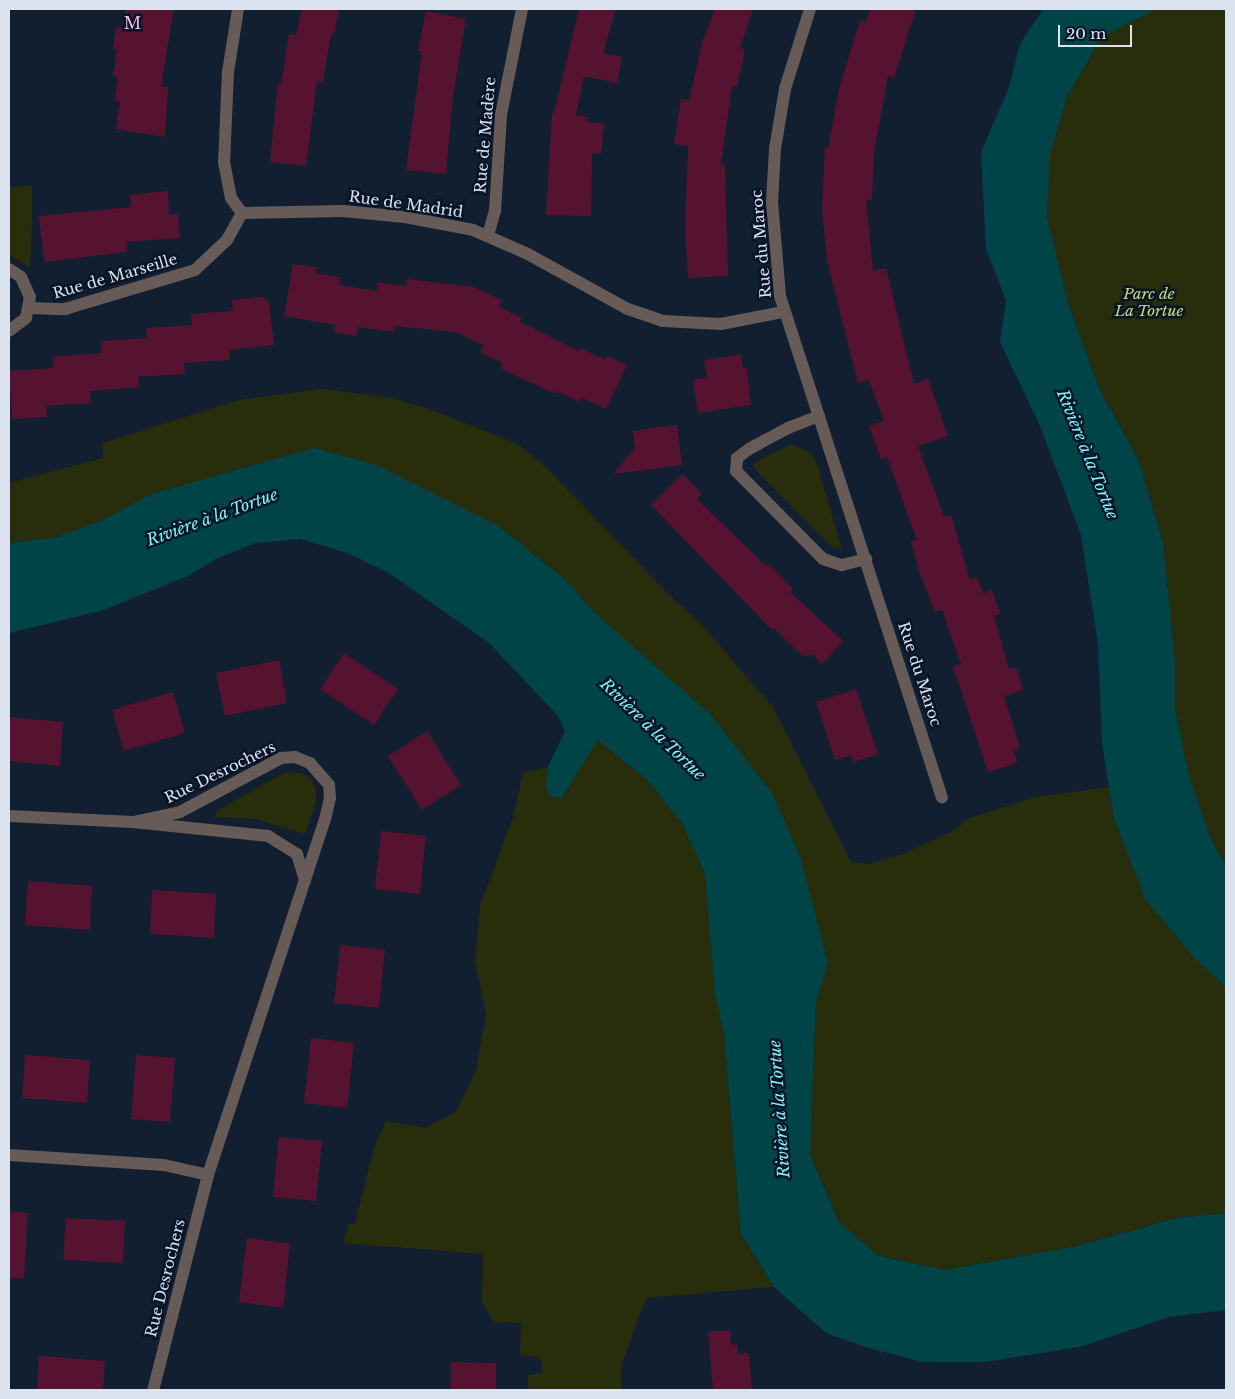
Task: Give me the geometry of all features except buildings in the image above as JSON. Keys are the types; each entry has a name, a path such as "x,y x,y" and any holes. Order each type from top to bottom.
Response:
{"street":[{"path":"238,9 227,80 224,162 228,190 242,213"},
{"name":"Rue de Madère","path":"488,235 495,212 503,97 522,9"},
{"name":"Rue du Maroc","path":"810,9 785,89 772,176 775,255 783,312 866,559 942,798"},
{"name":"Rue de Madrid","path":"242,213 315,210 372,213 456,226 488,235 558,269 628,309 663,321 721,324 783,312"},
{"name":"Rue de Marseille","path":"30,308 65,310 195,270 227,240 242,213"},
{"path":"9,269 21,277 27,286 30,308 19,326 9,331"},
{"path":"819,416 788,428 749,449 737,458 736,471 824,559 842,565 866,559"},
{"name":"Rue Desrochers","path":"133,822 180,812 281,758 295,757 322,773 329,784 330,798 305,882 208,1175 153,1390"},
{"name":"Rue Desrochers","path":"9,816 133,822 268,836 297,854 305,882"},
{"path":"9,1155 164,1164 208,1175"}],"green space":[{"name":"Parc de La Tortue","path":"1157,9 1226,9 1226,866 1210,837 1188,772 1175,707 1175,659 1163,543 1139,461 1099,388 1067,300 1047,215 1050,154 1067,97 1102,37"},
{"path":"32,186 30,267 9,255 9,187"},
{"path":"322,389 392,398 429,409 516,443 546,467 672,598 700,623 773,707 851,862 868,864 903,854 953,831 969,818 1036,797 1109,787 1114,819 1198,962 1226,987 1226,1213 1176,1218 1077,1246 945,1270 879,1256 839,1222 810,1154 816,1003 828,963 595,613 566,580 500,527 103,520 57,537 9,543 9,483 103,458 103,443 239,400"},
{"path":"791,444 811,453 817,464 842,549 832,547 754,468 753,464"},
{"path":"598,740 647,780 682,823 705,874 715,995 724,1034 741,1234 774,1287 646,1298 621,1367 621,1390 528,1390 528,1375 542,1373 542,1361 536,1357 520,1355 521,1323 494,1322 482,1303 483,1254 343,1243 349,1224 355,1224 374,1148 386,1121 425,1128 456,1112 476,1071 486,1014 475,962 480,906 513,818 523,773 548,767 546,785 562,798"},
{"path":"286,772 301,773 312,780 316,789 316,802 305,834 255,819 214,817 220,809"}],"water":[{"name":"Rivière à la Tortue","path":"1043,9 1157,9 1102,37 1067,97 1050,154 1047,215 1067,300 1099,388 1139,461 1163,543 1175,659 1175,707 1188,772 1210,837 1226,866 1226,987 1198,962 1146,900 1114,819 1102,742 1098,644 1081,535 1040,426 1000,342 1006,300 986,249 981,152 1008,90 1020,44"},
{"name":"Rivière à la Tortue","path":"314,448 374,464 500,527 566,580 595,613 711,715 772,793 800,856 828,963 816,1003 810,1154 839,1222 879,1256 945,1270 1077,1246 1176,1218 1226,1213 1226,1310 1169,1317 1080,1347 985,1362 922,1362 865,1347 826,1333 774,1287 741,1234 724,1034 715,995 705,874 682,823 647,780 598,740 562,798 549,796 546,785 548,767 565,731 558,716 489,643 389,573 347,553 301,539 255,543 216,559 188,576 101,611 9,633 9,543 57,537 103,520 151,494"}],"district":[{"name":"M","path":"133,23"}]}
